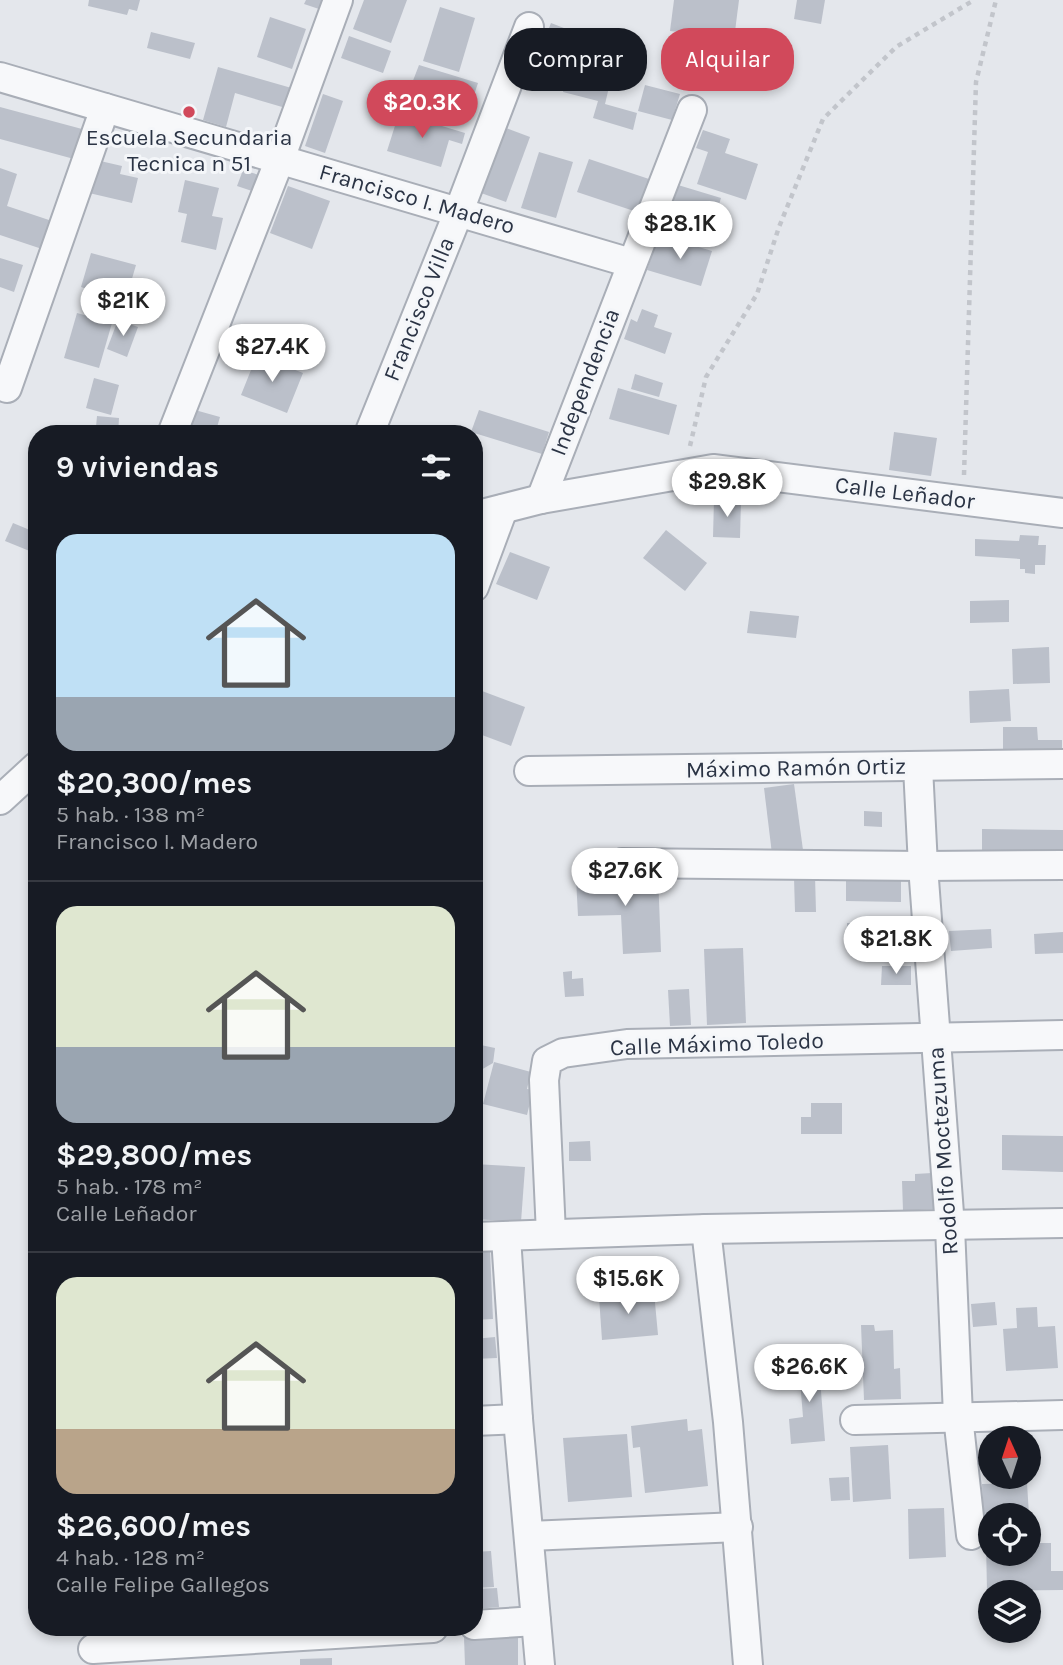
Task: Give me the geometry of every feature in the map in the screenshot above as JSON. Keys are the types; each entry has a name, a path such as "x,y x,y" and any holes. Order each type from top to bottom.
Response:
{"street":[{"path":"176,425 280,159 338,0"},
{"name":"Francisco Villa","path":"373,425 459,211 528,27"},
{"name":"Francisco I. Madero","path":"0,77 631,262"},
{"path":"6,388 104,108"},
{"name":"Independencia","path":"541,499 692,110"},
{"name":"Calle Leñador","path":"483,514 541,499 713,469 1063,513"},
{"path":"483,563 503,509"},
{"name":"Máximo Ramón Ortiz","path":"529,771 1063,764"},
{"name":"Rodolfo Moctezuma","path":"918,767 934,1037 950,1227 958,1416 971,1535"},
{"path":"0,800 28,774"},
{"path":"622,863 923,866 1063,864"},
{"name":"Calle Máximo Toledo","path":"551,1234 544,1080 547,1061 563,1053 627,1044 1063,1035"},
{"path":"483,1237 706,1229 950,1227 1063,1223"},
{"path":"706,1229 738,1527 748,1665"},
{"path":"506,1237 518,1419 540,1665"},
{"path":"855,1420 1063,1415"},
{"path":"483,1421 518,1419"},
{"path":"529,1536 738,1527"},
{"path":"483,1624 536,1621"},
{"path":"93,1649 303,1636"}],"path":[{"path":"683,474 706,377 757,294 779,226 823,119 896,47 974,0"},
{"path":"963,500 976,82 996,0"}],"building":[{"path":"89,0 140,0 137,11 129,9 127,15 88,6"},
{"path":"306,0 329,0 325,11 304,4"},
{"path":"364,0 407,0 391,43 353,29"},
{"path":"674,0 739,0 735,28 670,28"},
{"path":"797,0 825,0 821,24 794,19"},
{"path":"440,7 475,18 459,72 423,61"},
{"path":"270,17 306,29 292,69 257,57"},
{"path":"551,23 564,28 549,28"},
{"path":"151,32 195,43 190,59 147,48"},
{"path":"349,36 391,51 383,73 341,58"},
{"path":"419,65 478,83 466,119 406,99"},
{"path":"218,67 295,89 289,109 235,93 226,127 203,120"},
{"path":"647,86 680,94 672,120 638,111"},
{"path":"608,91 605,104 637,113 633,130 593,118 598,101 563,92"},
{"path":"323,94 343,101 325,153 305,146"},
{"path":"0,107 82,129 74,159 0,139"},
{"path":"399,113 465,133 462,144 449,140 441,167 387,151"},
{"path":"506,128 530,137 506,202 481,193"},
{"path":"703,130 730,139 725,153 758,164 746,200 697,184 708,152 696,148"},
{"path":"539,152 573,162 556,218 521,208"},
{"path":"589,159 652,180 640,213 577,192"},
{"path":"96,160 122,166 120,174 138,178 132,203 89,193"},
{"path":"0,168 17,174 7,206 52,221 42,249 0,235"},
{"path":"243,170 262,176 255,192 237,186"},
{"path":"185,180 219,188 212,216 223,218 216,250 181,242 187,214 178,212"},
{"path":"678,185 721,198 709,237 666,224"},
{"path":"288,186 330,201 312,249 270,233"},
{"path":"659,235 712,251 701,286 647,270"},
{"path":"91,253 136,265 121,316 102,311 106,295 81,287"},
{"path":"0,258 23,265 14,292 0,287"},
{"path":"642,309 658,315 654,327 672,333 665,354 624,339 631,319 637,322"},
{"path":"77,313 112,323 99,368 64,358"},
{"path":"118,320 138,327 127,357 107,349"},
{"path":"257,355 303,373 287,413 241,395"},
{"path":"635,374 663,383 659,397 631,389"},
{"path":"94,378 119,385 111,415 86,408"},
{"path":"618,388 677,405 669,435 609,419"},
{"path":"195,410 220,417 218,425 190,425"},
{"path":"479,410 549,432 542,454 483,436 483,425 474,425"},
{"path":"97,416 119,418 119,425 96,425"},
{"path":"894,432 937,438 931,476 889,470"},
{"path":"714,500 741,501 740,538 713,537"},
{"path":"13,523 28,529 28,550 5,541"},
{"path":"666,530 707,563 685,591 643,558"},
{"path":"1020,535 1039,536 1038,545 1046,545 1045,565 1035,565 1035,574 1025,573 1025,569 1020,569 1020,559 975,556 975,539 1019,541"},
{"path":"510,552 550,567 537,600 496,584"},
{"path":"1009,600 1009,622 970,623 970,601"},
{"path":"750,611 799,616 796,638 747,633"},
{"path":"1049,647 1050,683 1013,684 1012,649"},
{"path":"1009,689 1011,721 970,723 969,691"},
{"path":"483,691 525,707 511,746 483,735"},
{"path":"1003,727 1037,727 1038,740 1062,740 1062,758 1003,759"},
{"path":"794,784 803,850 772,854 764,788"},
{"path":"864,811 882,812 882,827 864,826"},
{"path":"982,829 1063,830 1063,857 982,856"},
{"path":"658,875 661,952 623,954 621,915 578,916 576,878"},
{"path":"815,876 816,912 795,912 794,877"},
{"path":"846,880 901,880 901,902 846,901"},
{"path":"847,923 876,923 876,942 847,942"},
{"path":"991,929 992,948 951,951 949,931"},
{"path":"1063,932 1063,953 1035,954 1034,934"},
{"path":"743,948 746,1023 707,1025 704,949"},
{"path":"882,966 911,966 911,985 881,985"},
{"path":"572,971 572,979 583,978 584,996 565,997 563,972"},
{"path":"689,989 691,1025 670,1026 668,990"},
{"path":"483,1045 495,1048 493,1063 483,1069"},
{"path":"494,1062 531,1072 527,1089 533,1090 527,1115 483,1104"},
{"path":"811,1103 842,1103 842,1134 801,1134 801,1117 811,1117"},
{"path":"1002,1135 1063,1136 1063,1172 1002,1170"},
{"path":"590,1141 591,1161 569,1161 569,1142"},
{"path":"483,1165 525,1167 521,1222 483,1220"},
{"path":"932,1173 934,1209 903,1211 902,1181 915,1181 915,1174"},
{"path":"483,1251 490,1251 493,1319 483,1320"},
{"path":"654,1292 658,1335 602,1340 599,1297"},
{"path":"995,1302 997,1325 973,1327 971,1304"},
{"path":"1037,1307 1038,1327 1055,1326 1058,1368 1006,1371 1003,1329 1017,1328 1016,1308"},
{"path":"861,1325 874,1325 875,1331 893,1330 894,1369 900,1368 901,1399 864,1400"},
{"path":"495,1337 497,1358 483,1359 483,1338"},
{"path":"818,1354 825,1441 791,1444 789,1419 803,1417 798,1356"},
{"path":"687,1419 688,1431 702,1429 708,1486 645,1493 640,1447 633,1448 631,1426"},
{"path":"627,1434 632,1497 568,1502 563,1438"},
{"path":"888,1445 891,1499 853,1502 850,1447"},
{"path":"849,1477 850,1500 831,1501 829,1478"},
{"path":"982,1489 1027,1489 1028,1503 983,1503"},
{"path":"944,1508 946,1557 909,1559 908,1509"},
{"path":"1041,1543 1051,1543 1051,1571 1063,1571 1063,1590 1041,1590 1041,1580 987,1580 986,1566 1041,1566"},
{"path":"483,1551 491,1551 494,1587 483,1588"},
{"path":"497,1588 499,1607 483,1608 483,1589"},
{"path":"518,1636 518,1665 465,1665 464,1637"},
{"path":"332,1658 332,1665 300,1665 300,1659"}],"place":[{"name":"Escuela Secundaria Tecnica n 51","path":"189,112"}]}
